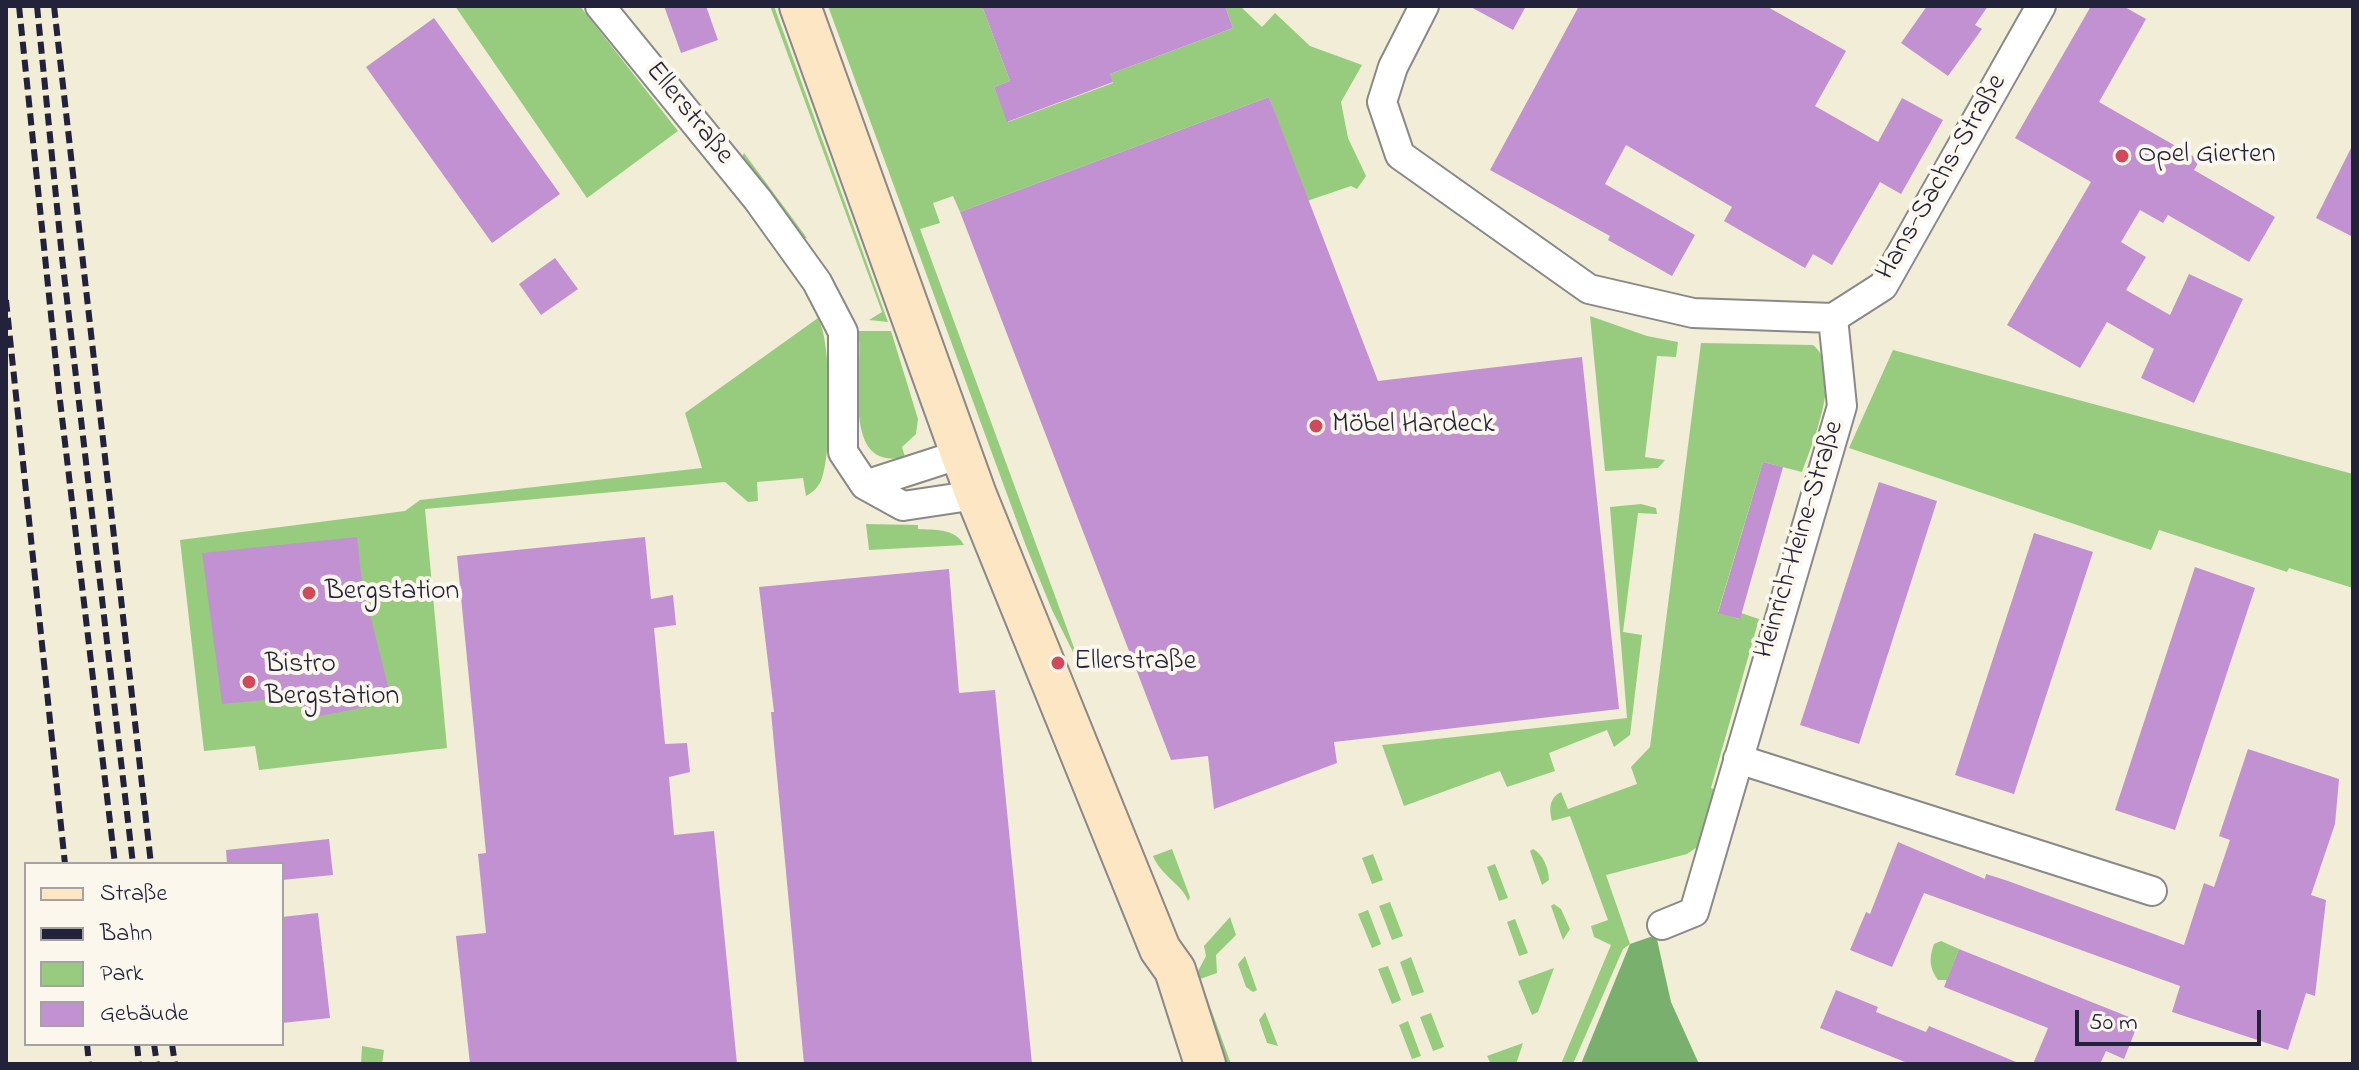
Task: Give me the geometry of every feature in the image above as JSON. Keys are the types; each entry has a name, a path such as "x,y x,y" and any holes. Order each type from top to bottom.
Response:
{"main road":[{"path":"800,6 976,495 1160,949 1175,970 1205,1064"},
{"path":"1160,949 1155,971 1186,1064"}],"street":[{"name":"Ellerstraße","path":"600,6 758,200 817,282 843,332 843,452 865,485 903,506 976,495"},
{"path":"1424,6 1393,67 1382,102 1400,155 1589,289 1693,313 1833,318"},
{"name":"Hans-Sachs-Straße","path":"1833,318 1883,286 2041,6"},
{"name":"Heinrich-Heine-Straße","path":"1662,925 1694,912 1842,406 1833,318"},
{"path":"865,485 961,454"},
{"path":"1738,759 2152,891"}],"green space":[{"path":"455,6 580,6 678,131 587,198"},
{"path":"770,6 774,6 888,322 869,320 882,312"},
{"path":"828,6 982,6 1010,81 994,87 1008,122 1113,83 1110,74 1233,28 1225,6 1240,6 1262,27 1275,13 1310,46 1362,65 1341,102 1348,138 1366,176 1357,189 1351,186 1307,201 1269,97 960,212 953,196 933,203 940,223 920,229 1083,672 1052,610 1026,546"},
{"path":"744,153 807,238 800,240 746,168 742,157"},
{"path":"1590,316 1647,336 1678,342 1676,357 1657,356 1645,457 1665,460 1658,468 1605,471"},
{"name":"Bergstation","path":"818,318 826,349 829,422 822,478 811,493 806,496 803,478 757,482 758,501 748,502 725,482 425,509 447,748 259,770 255,746 204,751 180,540 405,511 420,500 702,468 685,413"},
{"path":"858,331 891,331 918,419 916,434 902,447 905,457 884,458 870,449 863,434 859,414"},
{"path":"1701,343 1813,345 1822,356 1826,371 1823,407 1802,472 1763,462 1718,612 1739,619 1741,613 1759,619 1711,788 1716,790 1700,845 1687,854 1606,875 1630,944 1623,949 1573,1064 1561,1064 1611,945 1594,937 1591,926 1608,920 1570,816 1552,821 1551,804 1561,792 1568,809 1637,784 1631,767 1650,747"},
{"path":"1893,350 2353,474 2353,588 2289,568 2287,572 2159,530 2151,550 1849,448"},
{"path":"1641,504 1656,508 1657,514 1638,513 1623,632 1642,635 1630,735 1614,747 1607,730 1549,753 1555,771 1507,787 1500,771 1404,806 1382,745 1627,718 1610,507"},
{"path":"866,524 918,525 918,529 955,535 964,545 869,550"},
{"path":"1172,849 1190,897 1188,901 1153,856"},
{"path":"1533,849 1548,871 1549,880 1542,885 1530,851"},
{"path":"1373,854 1383,880 1372,884 1362,858"},
{"path":"1495,864 1508,898 1499,901 1487,867"},
{"path":"1390,902 1403,936 1392,940 1379,906"},
{"path":"1554,904 1561,909 1570,929 1563,940 1551,906"},
{"path":"1368,910 1381,944 1372,948 1358,914"},
{"path":"1230,917 1236,935 1216,955 1217,973 1200,979 1231,1064 1223,1064 1197,973 1206,956 1204,946"},
{"path":"1515,919 1528,953 1519,956 1507,922"},
{"path":"1656,935 1671,1002 1699,1064 1581,1064 1630,944"},
{"path":"1941,941 1959,949 1947,980 1938,980 1931,963 1934,944"},
{"path":"1245,956 1257,990 1253,992 1246,987 1238,964"},
{"path":"1411,957 1424,992 1412,996 1400,962"},
{"path":"1388,966 1401,1000 1392,1004 1378,969"},
{"path":"1554,968 1538,1012 1532,1015 1518,981"},
{"path":"1265,1012 1278,1046 1267,1043 1259,1020"},
{"path":"1431,1013 1444,1047 1433,1051 1420,1017"},
{"path":"1408,1021 1421,1056 1412,1059 1399,1025"},
{"path":"1523,1043 1516,1064 1491,1064 1487,1056"},
{"path":"362,1046 384,1050 382,1064 361,1064"}],"building":[{"path":"664,6 706,6 718,40 681,53"},
{"path":"982,6 1225,6 1233,28 1110,74 1113,82 1007,122 994,87 1010,81"},
{"path":"1469,6 1526,6 1513,30"},
{"path":"1579,6 1766,6 1846,51 1815,106 1878,142 1902,98 1943,120 1901,194 1880,182 1832,265 1813,254 1805,268 1724,221 1732,207 1626,145 1605,184 1695,235 1672,276 1608,240 1610,236 1490,170"},
{"path":"1927,6 1988,6 1975,25 1982,29 1948,76 1901,43"},
{"path":"2091,6 2123,6 2146,19 2099,102 2200,160 2194,170 2275,217 2249,262 2168,215 2163,223 2140,210 2121,242 2146,257 2126,290 2170,315 2189,274 2243,299 2194,403 2141,378 2154,349 2107,322 2080,368 2007,325 2091,182 2015,138"},
{"path":"434,18 560,194 492,243 366,67"},
{"name":"Möbel Hardeck","path":"1269,97 1378,381 1582,357 1619,709 1334,742 1337,763 1214,809 1208,756 1171,760 960,212"},
{"path":"2353,144 2353,237 2316,218"},
{"path":"555,258 578,289 541,315 519,284"},
{"path":"1763,462 1783,467 1740,619 1718,613"},
{"path":"1879,482 1937,501 1859,744 1800,725"},
{"path":"2034,533 2093,552 2014,794 1955,775"},
{"path":"357,537 362,583 392,702 304,719 304,696 222,704 202,553"},
{"path":"645,537 651,599 673,595 676,625 654,628 665,744 687,743 690,772 669,777 674,835 714,831 737,1064 470,1064 456,936 486,933 478,854 486,853 457,556"},
{"path":"2195,567 2255,588 2175,830 2115,810"},
{"path":"949,569 959,693 995,690 1032,1064 804,1064 771,712 774,712 759,587"},
{"path":"2248,749 2339,779 2335,824 2311,895 2326,900 2315,996 2306,993 2288,1050 2172,1012 2180,986 1924,893 1892,967 1850,950 1866,912 1870,914 1898,842 1985,879 1986,874 2008,881 2184,945 2204,883 2214,887 2230,840 2219,836"},
{"path":"329,839 333,875 284,880 284,862 227,862 226,850"},
{"path":"318,913 330,1018 284,1023 284,917"},
{"path":"1959,949 2139,1021 2124,1059 2106,1051 2100,1064 2033,1064 2048,1028 1944,987"},
{"path":"1836,990 1878,1007 1876,1012 1926,1032 1929,1026 2021,1064 1910,1064 1820,1028"}],"railway":[{"path":"19,6 59,392 115,862"},
{"path":"37,6 62,257 133,862"},
{"path":"54,6 151,862"},
{"path":"6,300 65,862"},
{"path":"87,1046 89,1064"},
{"path":"137,1046 139,1064"},
{"path":"154,1046 157,1064"},
{"path":"172,1046 175,1064"}],"place":[{"name":"Opel Gierten","path":"2122,156"},
{"name":"Möbel Hardeck","path":"1316,426"},
{"name":"Bergstation","path":"309,593"},
{"name":"Ellerstraße","path":"1058,663"},
{"name":"Bistro Bergstation","path":"249,682"}]}
